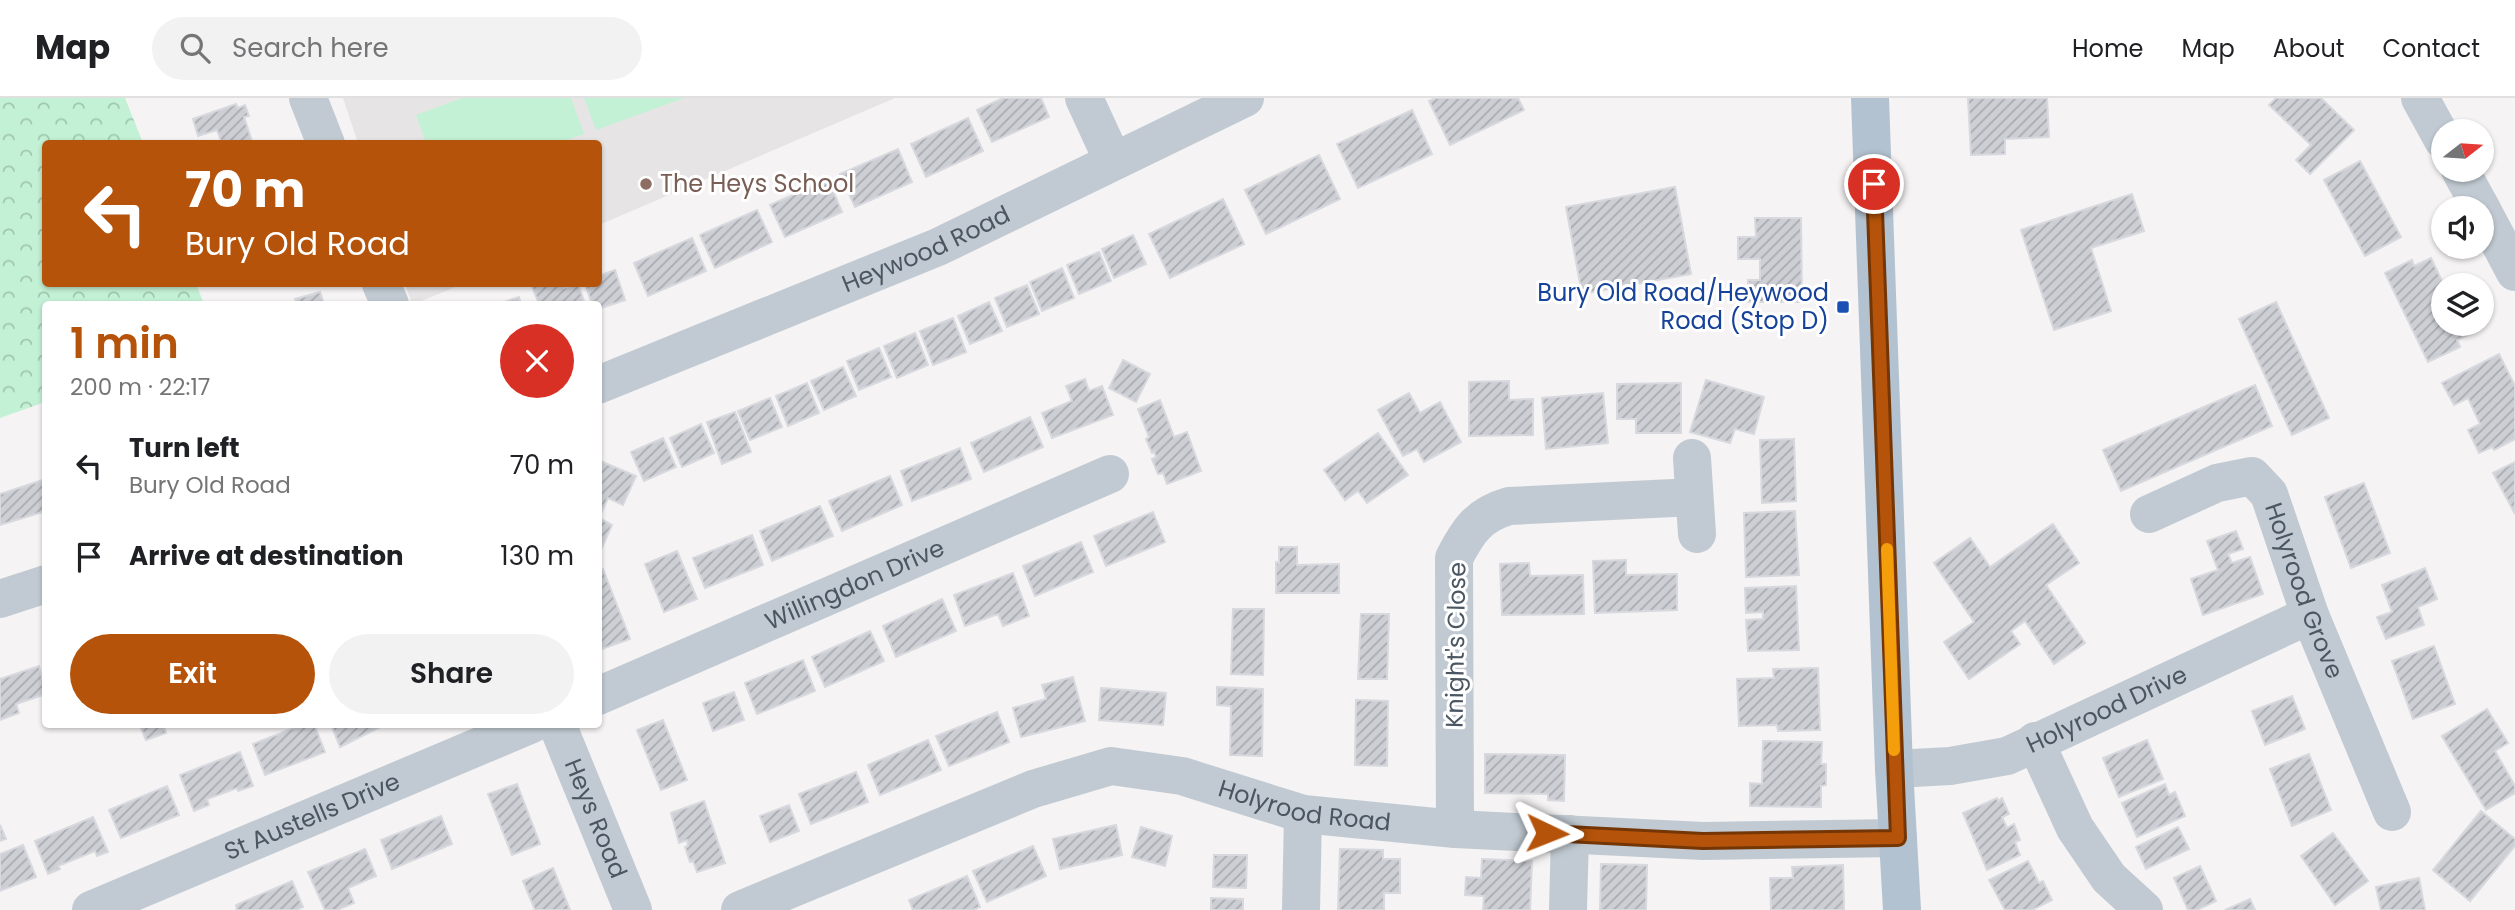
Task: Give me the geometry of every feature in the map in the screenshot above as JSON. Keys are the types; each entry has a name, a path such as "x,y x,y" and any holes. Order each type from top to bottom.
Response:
{"main road":[{"path":"1870,98 1902,910"}],"street":[{"path":"308,98 324,140"},
{"path":"1084,98 1113,161"},
{"name":"Heywood Road","path":"602,383 938,247 1245,98"},
{"path":"2420,98 2432,119"},
{"path":"2494,233 2515,272"},
{"name":"Knight's Close","path":"1455,829 1454,558 1468,531 1491,511 1509,506 1696,516 1692,458"},
{"name":"Willingdon Drive","path":"602,694 1110,474"},
{"name":"Holyrood Grove","path":"2149,514 2217,482 2252,476 2269,494 2310,615 2392,812"},
{"path":"0,599 42,585"},
{"name":"Holyrood Drive","path":"1895,769 1950,765 2007,756 2310,615"},
{"name":"St Austells Drive","path":"91,910 523,728"},
{"name":"Heys Road","path":"559,728 633,910"},
{"path":"2035,741 2075,828 2109,878 2144,910"},
{"name":"Holyrood Road","path":"740,910 1032,789 1111,766 1182,776 1303,814 1455,829 1703,841 1898,838"},
{"path":"1301,910 1303,814"},
{"path":"1568,910 1570,834"}],"shaded area":[{"name":"The Heys School","path":"343,98 895,98 602,224 602,140 357,140"},
{"path":"406,287 456,287 421,301 411,301"}],"green space":[{"path":"0,98 125,98 142,140 42,140 42,287 197,287 203,301 42,301 42,403 0,418"},
{"path":"462,98 571,98 584,134 567,140 425,140 416,115"},
{"path":"584,98 684,98 596,130"}],"building":[{"path":"1003,98 1041,98 1049,117 992,142 977,110"},
{"path":"1436,98 1518,98 1524,110 1450,145 1429,101"},
{"path":"1968,98 2047,98 2049,137 2005,139 2005,154 1971,155"},
{"path":"2276,98 2321,98 2354,130 2310,174 2296,160 2311,145 2269,105"},
{"path":"236,104 238,108 245,105 249,116 244,117 252,140 221,140 217,130 198,136 193,119"},
{"path":"1412,110 1432,154 1358,188 1337,144"},
{"path":"968,118 983,151 926,177 911,144"},
{"path":"898,149 912,182 855,207 840,174"},
{"path":"1319,155 1340,199 1266,234 1245,190"},
{"path":"2360,161 2401,237 2365,256 2324,180"},
{"path":"828,179 842,212 785,237 770,205"},
{"path":"1675,187 1691,274 1582,294 1566,207"},
{"path":"2132,194 2144,231 2091,248 2111,311 2054,330 2021,230"},
{"path":"1223,199 1244,244 1170,278 1149,234"},
{"path":"757,210 772,242 715,268 700,235"},
{"path":"1755,218 1801,218 1802,302 1748,302 1748,280 1760,280 1760,259 1738,259 1738,237 1756,237"},
{"path":"1133,235 1146,264 1114,278 1102,249"},
{"path":"692,238 706,271 648,296 634,263"},
{"path":"1099,252 1111,281 1079,294 1067,265"},
{"path":"2431,258 2438,273 2431,273 2431,336 2466,336 2457,340 2460,347 2428,362 2385,273 2412,260 2414,266"},
{"path":"1062,268 1074,298 1042,311 1030,282"},
{"path":"615,270 625,300 602,308 602,301 591,301 586,287 602,287 602,275"},
{"path":"1027,285 1039,314 1007,327 995,298"},
{"path":"532,287 579,287 584,301 538,301"},
{"path":"320,292 323,301 296,301 295,299"},
{"path":"989,302 1002,331 970,344 958,316"},
{"path":"2276,302 2329,418 2292,435 2239,319"},
{"path":"953,318 966,352 933,365 920,331"},
{"path":"915,333 928,365 897,378 884,346"},
{"path":"879,348 891,377 859,390 847,361"},
{"path":"2499,354 2515,386 2515,439 2494,450 2492,447 2479,453 2468,430 2480,424 2468,398 2454,405 2442,383"},
{"path":"1123,360 1150,374 1136,402 1109,388"},
{"path":"843,367 856,396 824,410 811,381"},
{"path":"1085,379 1089,391 1102,386 1113,415 1052,438 1042,413 1072,401 1066,386"},
{"path":"1706,380 1764,397 1754,434 1735,429 1730,443 1690,432"},
{"path":"1509,381 1509,400 1533,399 1533,435 1469,436 1469,382"},
{"path":"807,383 819,413 788,426 776,396"},
{"path":"1681,383 1681,433 1636,433 1636,419 1617,419 1617,384"},
{"path":"2255,385 2272,426 2121,491 2103,450"},
{"path":"1409,393 1420,413 1440,402 1461,442 1424,462 1417,449 1403,456 1378,410"},
{"path":"1603,393 1608,443 1546,449 1542,398"},
{"path":"770,398 782,427 750,440 738,411"},
{"path":"1160,400 1174,437 1187,432 1201,471 1167,484 1163,473 1158,474 1152,459 1156,457 1146,439 1149,437 1138,409"},
{"path":"735,412 751,452 722,464 707,422"},
{"path":"1030,417 1043,447 984,472 971,443"},
{"path":"701,424 714,453 682,467 670,438"},
{"path":"1378,433 1408,475 1367,503 1358,491 1345,500 1324,470"},
{"path":"663,438 676,467 644,481 631,452"},
{"path":"1794,439 1796,501 1762,503 1760,440"},
{"path":"960,448 971,479 912,501 901,471"},
{"path":"602,462 636,476 623,505 608,498 602,511"},
{"path":"2515,462 2515,514 2493,473"},
{"path":"890,476 902,505 842,531 829,501"},
{"path":"42,480 42,512 0,525 0,494"},
{"path":"2364,483 2390,553 2351,568 2325,497"},
{"path":"820,506 833,536 772,561 760,531"},
{"path":"1795,511 1799,575 1746,577 1744,513"},
{"path":"1153,512 1165,542 1106,566 1094,536"},
{"path":"602,520 612,525 602,548"},
{"path":"2053,524 2079,563 2046,585 2085,643 2054,664 2025,621 2011,631 2020,644 1969,679 1944,642 1974,622 1934,563 1970,538 1990,567"},
{"path":"2236,531 2243,549 2228,554 2232,563 2250,557 2263,594 2203,615 2191,579 2218,570 2207,541"},
{"path":"752,535 763,565 705,588 693,558"},
{"path":"1081,542 1093,572 1035,596 1023,566"},
{"path":"1279,547 1297,547 1297,565 1339,564 1339,593 1276,593"},
{"path":"677,551 697,599 664,612 645,564"},
{"path":"1626,560 1626,575 1677,574 1677,610 1595,613 1593,561"},
{"path":"1529,563 1530,576 1583,575 1584,614 1502,615 1500,564"},
{"path":"2425,568 2437,599 2418,607 2424,625 2386,639 2377,617 2392,612 2382,585"},
{"path":"602,569 630,639 602,649"},
{"path":"1013,573 1029,616 1003,626 998,614 965,626 954,595"},
{"path":"1796,586 1799,650 1748,651 1746,620 1763,619 1763,612 1746,613 1745,588"},
{"path":"942,599 956,631 896,657 883,626"},
{"path":"1233,609 1264,609 1263,675 1231,674"},
{"path":"1361,614 1389,614 1387,679 1358,679"},
{"path":"870,631 884,661 825,687 812,657"},
{"path":"2434,646 2455,704 2413,719 2392,661"},
{"path":"803,660 815,691 757,714 745,683"},
{"path":"39,666 42,695 16,704 19,713 0,720 0,679"},
{"path":"1818,668 1820,730 1778,731 1777,725 1739,726 1737,679 1774,678 1773,669"},
{"path":"1073,677 1085,721 1021,737 1013,708 1046,699 1042,685"},
{"path":"1217,687 1263,689 1262,756 1230,755 1231,706 1217,705"},
{"path":"1101,688 1166,693 1163,725 1099,720"},
{"path":"734,692 744,720 713,731 703,703"},
{"path":"2292,696 2305,729 2265,745 2252,711"},
{"path":"1356,700 1388,701 1387,766 1355,765"},
{"path":"2487,709 2508,743 2495,751 2515,786 2515,793 2486,810 2442,736"},
{"path":"997,712 1009,742 949,766 936,736"},
{"path":"663,720 687,780 661,790 637,730"},
{"path":"141,728 164,728 166,733 146,740"},
{"path":"294,728 316,728 325,752 265,775 253,744"},
{"path":"333,728 378,728 340,747"},
{"path":"928,740 941,770 880,795 868,765"},
{"path":"2147,740 2163,779 2119,797 2103,758"},
{"path":"1763,741 1822,742 1821,764 1826,764 1826,785 1821,786 1821,807 1750,806 1750,783 1762,784"},
{"path":"240,752 253,786 238,791 237,788 207,799 209,805 194,811 180,775"},
{"path":"1485,754 1565,755 1564,801 1548,800 1548,794 1485,793"},
{"path":"2309,754 2331,810 2292,826 2270,769"},
{"path":"856,772 868,802 811,824 799,794"},
{"path":"517,784 540,844 512,855 488,794"},
{"path":"2165,784 2169,795 2175,792 2185,816 2137,837 2122,803"},
{"path":"167,786 179,815 121,838 109,810"},
{"path":"1997,798 1998,801 2002,798 2009,814 2002,817 2007,828 2014,824 2020,840 2015,842 2020,855 1987,870 1963,813"},
{"path":"704,801 725,863 697,872 685,847 688,846 687,840 679,843 671,813"},
{"path":"789,805 799,831 770,842 760,816"},
{"path":"2481,811 2515,839 2515,846 2470,901 2433,870"},
{"path":"441,816 452,844 392,869 381,840"},
{"path":"93,817 108,852 97,856 95,851 58,866 60,869 48,874 35,841"},
{"path":"0,825 6,839 0,841"},
{"path":"1116,825 1122,855 1060,869 1053,839"},
{"path":"1141,827 1172,836 1165,866 1132,857"},
{"path":"2178,827 2189,849 2146,869 2136,847"},
{"path":"2333,833 2368,881 2335,905 2301,856"},
{"path":"23,845 36,877 0,891 0,854"},
{"path":"1033,846 1046,876 987,902 973,871"},
{"path":"365,849 376,876 348,888 354,903 337,910 325,910 308,872"},
{"path":"1340,849 1383,850 1383,859 1400,859 1400,893 1384,893 1384,910 1338,910"},
{"path":"1214,855 1247,855 1246,888 1213,887"},
{"path":"1482,859 1532,861 1530,910 1483,910 1484,896 1465,895 1466,877 1481,878"},
{"path":"2028,861 2039,883 2043,881 2052,900 2032,910 2005,910 1989,880"},
{"path":"1601,864 1647,865 1646,910 1600,910"},
{"path":"1843,865 1844,910 1771,910 1770,878 1793,878 1792,867"},
{"path":"2200,866 2216,901 2197,910 2188,910 2174,878"},
{"path":"553,868 570,910 535,910 523,881"},
{"path":"967,876 980,907 973,910 913,910 909,900"},
{"path":"2419,878 2425,910 2381,910 2376,887"},
{"path":"292,881 303,907 296,910 237,910 236,905"},
{"path":"1211,898 1243,899 1243,910 1211,910"},
{"path":"2250,899 2255,910 2225,910"}],"slow traffic":[{"path":"1887,549 1894,750"}],"place":[{"name":"The Heys School","path":"646,184"},
{"name":"Bury Old Road/Heywood Road (Stop D)","path":"1843,307"}],"route":[{"path":"1547,833 1703,841 1898,838 1874,184"}]}
